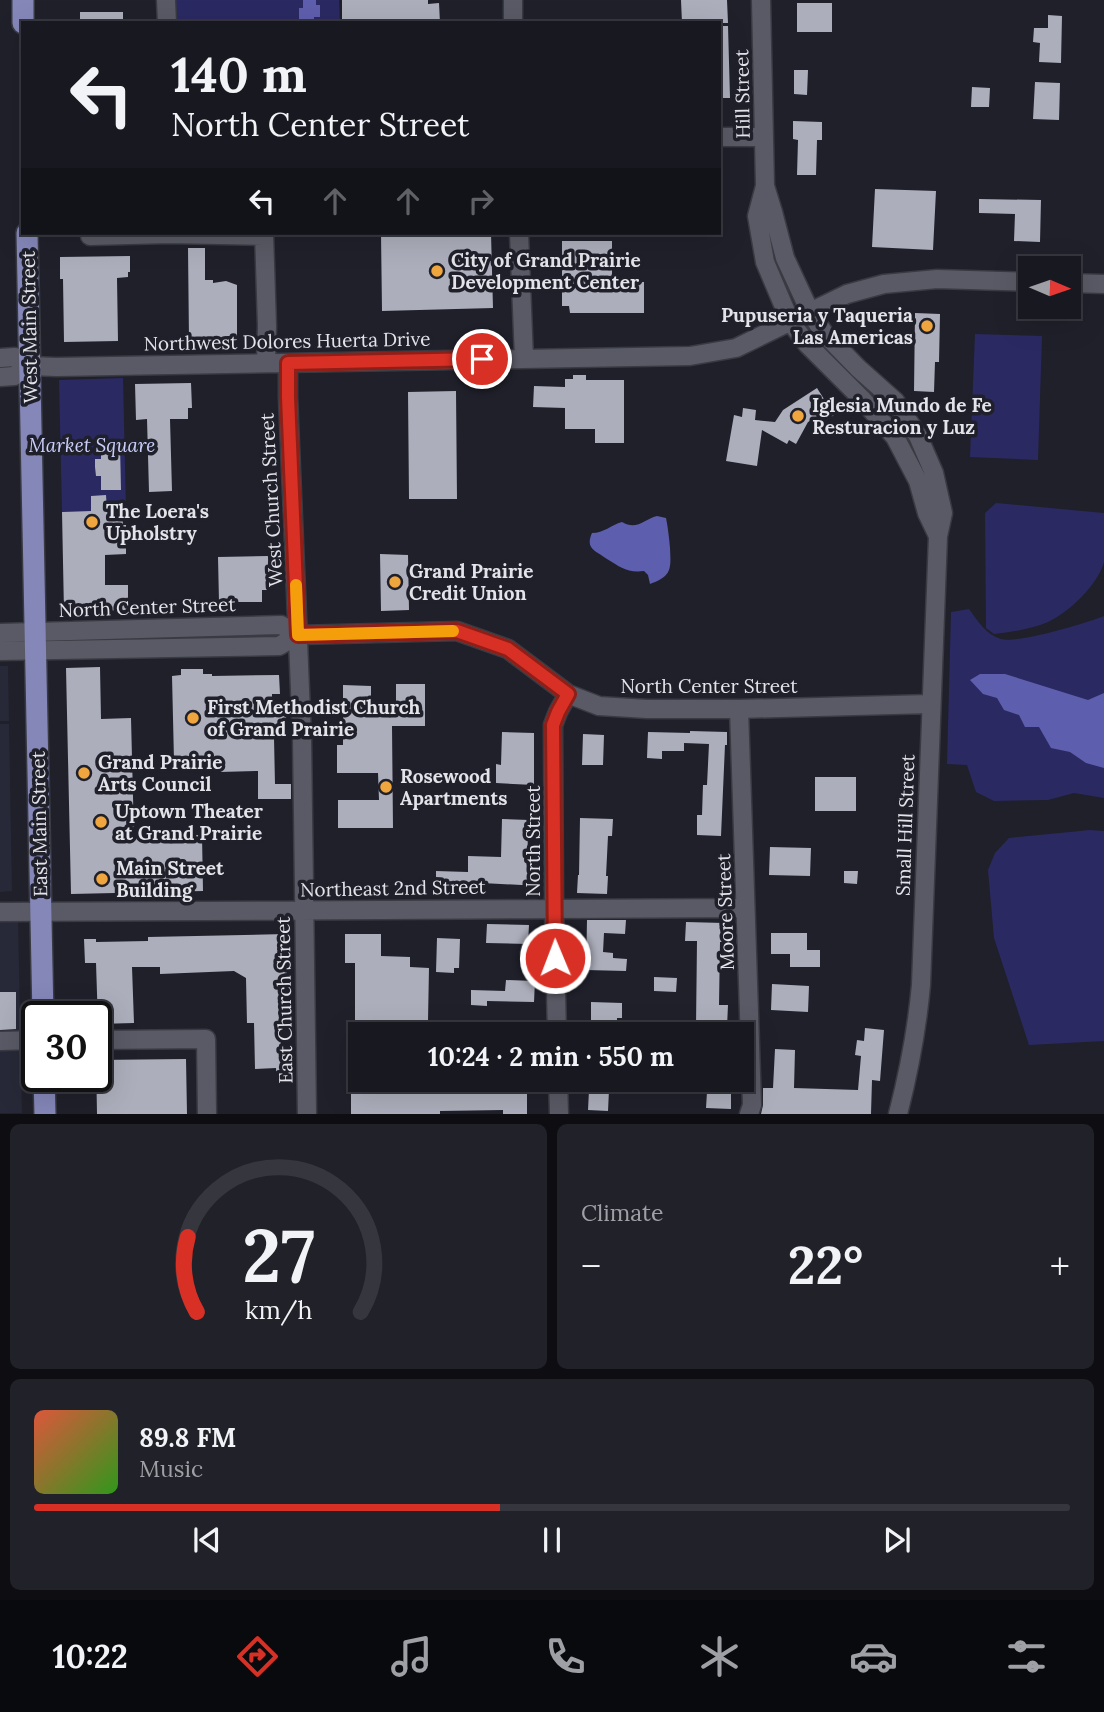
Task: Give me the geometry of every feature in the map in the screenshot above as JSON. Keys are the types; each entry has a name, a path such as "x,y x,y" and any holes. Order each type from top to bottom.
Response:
{"main road":[{"path":"23,0 23,21"},
{"name":"West Main Street","path":"27,235 36,641"},
{"name":"East Main Street","path":"36,641 43,1001"},
{"path":"44,1092 45,1114"}],"street":[{"path":"166,0 167,21"},
{"path":"513,0 513,21"},
{"name":"Hill Street","path":"761,0 765,186 785,258 810,312"},
{"path":"721,137 764,136"},
{"name":"Hill Street","path":"765,186 757,216 765,262 790,321"},
{"path":"90,236 116,235"},
{"path":"264,235 266,363"},
{"path":"519,235 524,359"},
{"name":"Northwest Dolores Huerta Drive","path":"30,366 690,356 736,348 847,294 884,284 937,279 1018,282"},
{"path":"1082,283 1104,284"},
{"name":"Small Hill Street","path":"810,312 824,333 895,401 918,436 934,473 943,513 938,536 930,704 921,985 917,1027 898,1114"},
{"name":"Small Hill Street","path":"790,321 807,344 861,398 895,437 918,481 927,513 938,536"},
{"path":"0,358 15,358 30,366 15,376 0,377"},
{"name":"West Church Street","path":"288,363 298,635"},
{"name":"North Center Street","path":"36,641 281,625 298,635 457,631 508,649 568,694 599,706 739,709 930,704"},
{"path":"0,633 36,641"},
{"name":"East Church Street","path":"298,635 307,1114"},
{"path":"0,652 36,641"},
{"name":"North Street","path":"557,1022 553,725 568,694"},
{"name":"Moore Street","path":"739,709 752,1105 749,1114"},
{"name":"Northeast 2nd Street","path":"0,912 745,908"},
{"path":"112,1040 206,1039 207,1114"},
{"path":"0,1041 21,1040"},
{"path":"558,1092 559,1114"}],"shaded area":[{"path":"303,0 316,0 316,5 320,5 320,17 314,17 314,21 299,21 299,8 303,8"},
{"path":"657,516 666,518 670,561 669,571 657,581 650,584 644,571 624,569 591,546 592,533 622,522 636,525"},
{"path":"0,666 8,666 9,721 0,721"},
{"path":"980,674 1005,674 1088,700 1104,693 1104,768 1086,763 1070,752 1051,748 1039,727 1025,727 1019,715 1004,710 997,698 983,694 970,680"},
{"path":"0,724 9,724 12,891 0,892"},
{"path":"0,918 18,918 22,1113 0,1113"}],"green space":[{"path":"176,0 339,0 340,21 176,21"},
{"path":"975,334 1042,336 1038,460 970,457"},
{"name":"Market Square","path":"123,378 126,510 62,512 59,380"},
{"path":"996,503 1104,513 1104,562 1089,589 1056,618 1028,628 994,634 986,628 985,513"},
{"path":"969,609 991,634 1009,640 1052,632 1104,616 1104,798 1074,793 1048,800 994,801 976,792 967,765 947,764 951,612"},
{"path":"1104,831 1104,1041 1029,1045 994,938 988,870 995,853 1009,838"}],"building":[{"path":"342,0 428,0 428,4 439,3 440,21 342,21"},
{"path":"681,0 727,0 728,23 682,21"},
{"path":"797,3 832,3 832,32 797,32"},
{"path":"80,12 123,12 123,21 80,21"},
{"path":"1048,15 1062,16 1061,63 1039,62 1040,43 1033,42 1034,28 1048,28"},
{"path":"721,26 728,26 730,98 721,98"},
{"path":"794,70 808,70 807,95 794,94"},
{"path":"1035,82 1060,83 1059,120 1033,119"},
{"path":"972,87 990,88 989,107 971,107"},
{"path":"793,121 822,122 822,140 817,140 816,175 797,175 798,140 793,139"},
{"path":"875,189 936,191 933,250 872,247"},
{"path":"979,199 1041,200 1040,242 1014,241 1015,214 979,213"},
{"name":"City of Grand Prairie Development Center","path":"381,235 491,235 493,308 382,311"},
{"path":"562,241 612,241 612,282 644,282 644,313 570,313 569,306 562,306"},
{"path":"188,248 205,248 205,280 213,280 213,283 226,281 237,285 237,341 189,341"},
{"path":"130,256 128,277 117,278 118,341 64,342 60,257"},
{"path":"915,313 940,314 939,362 935,362 934,392 914,391"},
{"path":"573,375 586,375 586,380 624,380 624,443 595,443 595,429 565,429 565,408 533,407 534,386 565,387 565,379 573,379"},
{"path":"191,383 192,408 188,408 188,419 170,419 172,491 149,492 147,419 136,420 135,384"},
{"path":"817,388 834,415 825,421 821,415 808,422 796,444 789,440 787,444 762,430 757,466 726,461 734,415 742,417 743,408 756,410 755,420 775,422 783,410"},
{"path":"456,391 457,499 409,499 408,392"},
{"path":"101,445 120,445 121,490 101,490 101,476 96,476 95,459 101,459"},
{"path":"106,495 107,511 122,510 123,525 126,525 126,554 105,555 105,585 128,585 128,610 64,612 62,512 91,511 91,496"},
{"name":"Grand Prairie Credit Union","path":"380,554 408,555 409,610 381,611"},
{"path":"268,556 269,590 262,590 262,602 219,602 218,557"},
{"path":"100,667 101,719 131,718 134,836 202,835 203,891 71,894 66,668"},
{"path":"181,669 203,669 203,674 212,676 279,675 280,694 272,694 272,716 286,715 287,738 274,738 275,784 291,784 291,799 258,799 258,771 220,772 220,760 174,761 172,676 181,675"},
{"path":"396,684 425,684 425,726 392,726 393,828 338,828 338,800 379,800 378,773 337,773 337,745 343,745 343,685 371,686 371,712 396,712"},
{"path":"502,732 534,733 534,785 496,783 496,764 501,765"},
{"path":"648,732 727,732 721,836 697,835 697,815 702,815 703,785 707,785 709,744 684,743 684,751 662,751 662,759 647,758"},
{"path":"583,734 604,735 603,765 582,765"},
{"path":"815,777 856,777 856,811 815,811"},
{"path":"580,818 613,819 612,836 608,836 607,894 577,893"},
{"path":"502,819 529,820 527,856 541,856 540,886 482,883 482,886 459,886 459,894 436,893 436,871 468,872 468,856 501,857"},
{"path":"770,847 811,848 810,876 769,875"},
{"path":"844,871 858,871 857,884 844,883"},
{"path":"587,920 626,920 625,934 604,933 603,952 613,953 613,958 627,959 626,971 586,970"},
{"path":"686,922 724,923 723,942 720,942 719,1005 728,1005 727,1022 696,1022 697,941 685,941"},
{"path":"487,924 529,925 528,944 486,943"},
{"path":"771,933 807,933 807,950 820,950 820,967 790,967 790,954 771,954"},
{"path":"286,934 287,973 283,974 284,1023 281,1023 281,1052 287,1052 288,1077 276,1077 276,1068 255,1069 254,1023 247,1023 246,978 234,971 160,974 160,967 132,967 134,1023 112,1024 112,1001 97,1001 96,963 85,963 84,939 96,939 96,942 148,941 148,937"},
{"path":"345,934 381,934 381,956 410,957 410,967 429,968 428,1021 452,1022 355,1022 355,963 345,963"},
{"path":"437,938 460,939 459,968 454,968 454,973 436,972"},
{"path":"654,977 677,978 676,992 654,991"},
{"path":"506,980 535,981 534,1002 487,1001 487,1006 471,1005 471,990 505,991"},
{"path":"772,984 809,986 808,1012 771,1010"},
{"path":"0,992 16,992 16,1029 0,1030"},
{"path":"591,1002 622,1003 622,1018 617,1018 617,1022 591,1022"},
{"path":"865,1028 884,1030 880,1081 872,1080 871,1114 761,1114 763,1088 773,1088 775,1049 795,1050 794,1088 858,1090 861,1056 855,1055 857,1040 864,1041"},
{"path":"186,1059 187,1114 97,1114 97,1092 112,1092 112,1060"},
{"path":"351,1092 527,1092 527,1114 503,1114 503,1110 440,1111 440,1114 351,1114"},
{"path":"589,1092 609,1092 608,1111 588,1110"},
{"path":"707,1092 731,1093 731,1109 706,1108"}],"slow traffic":[{"path":"296,585 298,635 453,631"}],"place":[{"name":"City of Grand Prairie Development Center","path":"437,271"},
{"name":"Pupuseria y Taqueria Las Americas","path":"927,326"},
{"name":"Iglesia Mundo de Fe Resturacion y Luz","path":"798,416"},
{"name":"The Loera's Upholstry","path":"92,522"},
{"name":"Grand Prairie Credit Union","path":"395,582"},
{"name":"First Methodist Church of Grand Prairie","path":"193,718"},
{"name":"Grand Prairie Arts Council","path":"84,773"},
{"name":"Rosewood Apartments","path":"386,787"},
{"name":"Uptown Theater at Grand Prairie","path":"101,822"},
{"name":"Main Street Building","path":"102,879"}],"route":[{"path":"482,359 288,363 298,635 457,631 508,649 568,694 553,725 555,958"}]}
